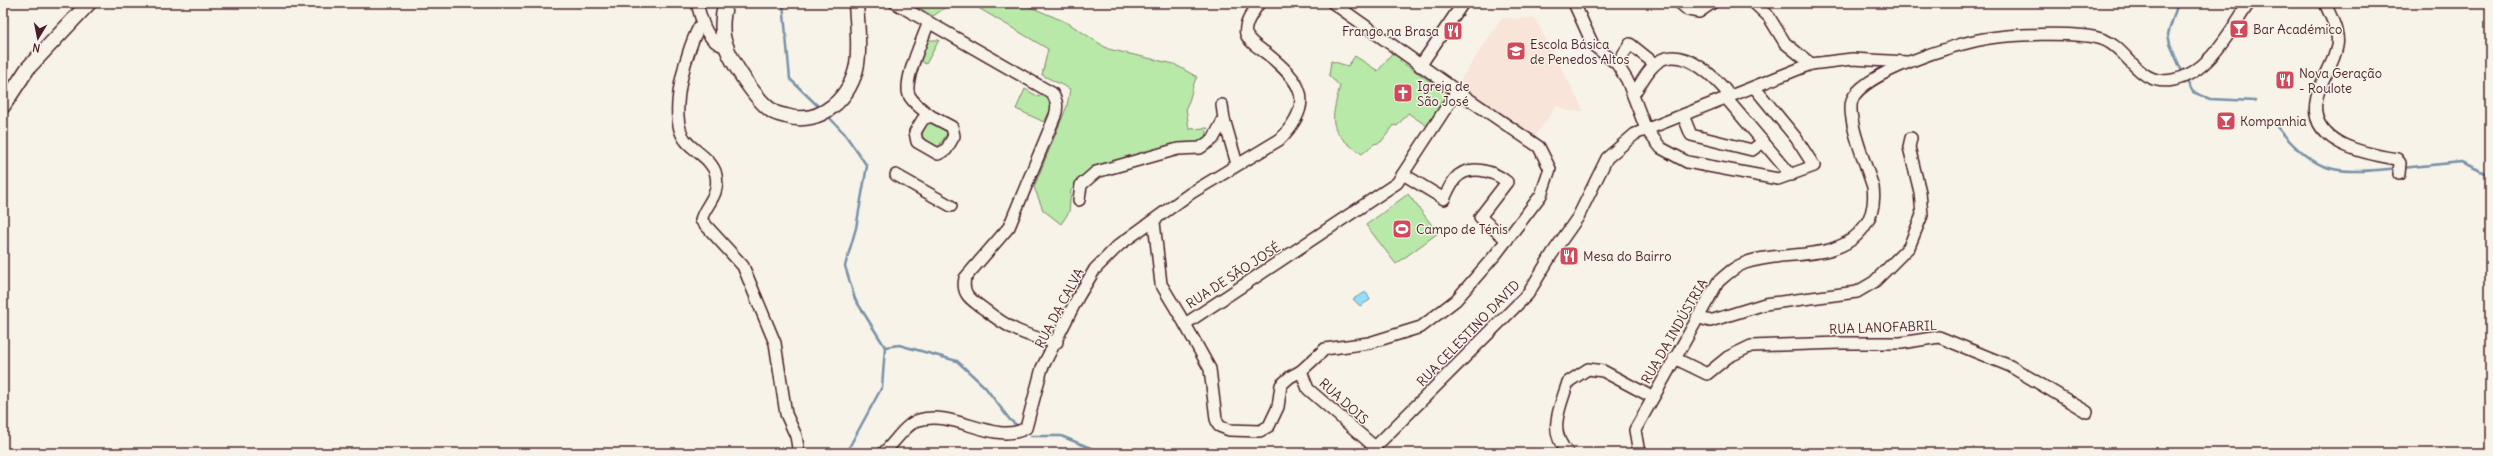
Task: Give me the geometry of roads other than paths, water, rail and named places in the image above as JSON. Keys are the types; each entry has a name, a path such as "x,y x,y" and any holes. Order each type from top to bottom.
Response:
{"main road":[{"path":"3,106 28,68 89,3"},
{"path":"726,3 724,11 723,36 751,91 773,112 795,119 820,115 838,103 851,84 857,64 859,6"}],"street":[{"path":"697,3 702,22 708,36 717,45 728,47"},
{"path":"895,3 928,24 1052,93 1058,106 1009,227 965,278 963,286 966,295 1007,327 1036,339 1057,342"},
{"name":"RUA DA CALVA","path":"883,453 918,420 939,417 1002,433 1016,433 1026,428 1042,368 1057,342 1078,297 1095,269 1119,245 1154,222 1191,193 1279,140 1291,128 1301,104 1300,91 1295,78 1252,43 1246,33 1246,25 1259,3"},
{"path":"1301,371 1325,349 1369,342 1421,327 1456,300 1507,240 1541,195 1550,169 1539,147 1420,66 1333,3"},
{"path":"1420,66 1463,3"},
{"path":"1574,3 1593,45 1617,64 1627,80 1646,129 1662,148 1687,162 1778,180 1814,166 1796,138 1754,87"},
{"path":"1680,3 1688,10 1699,12 1712,3"},
{"path":"1757,6 1770,3"},
{"name":"RUA DA INDÚSTRIA","path":"1639,453 1635,430 1696,317 1718,282 1733,268 1746,262 1832,249 1847,245 1858,235 1869,221 1875,200 1850,111 1856,92 1869,82 1909,62 1985,39 2084,36 2098,38 2115,45 2147,78 2164,81 2174,80 2202,68 2249,3"},
{"path":"2325,3 2334,24 2338,46 2316,98 2315,110 2318,124 2328,134 2357,152 2397,159 2400,169"},
{"path":"1757,6 1769,17 1785,43 1811,64"},
{"path":"702,22 689,53 677,93 681,133 686,142 706,160 716,174 716,190 712,202 701,220 743,266 775,342 786,414 796,436 799,453"},
{"path":"928,24 909,80 909,95 921,108 932,116"},
{"path":"1617,64 1630,44 1656,64"},
{"path":"1633,95 1656,64 1663,59 1674,58 1691,62 1706,70 1791,175"},
{"name":"RUA CELESTINO DAVID","path":"1372,450 1528,294 1552,254 1578,218 1607,158 1635,134 1811,64 1852,59 1909,62"},
{"name":"RUA DE SÃO JOSÉ","path":"1301,371 1290,376 1281,385 1278,407 1269,426 1260,431 1229,430 1219,426 1216,419 1210,369 1185,324 1347,215 1397,184 1457,91"},
{"path":"1222,105 1224,119 1237,164"},
{"path":"1683,115 1691,135 1752,150 1763,142"},
{"path":"1079,200 1081,185 1096,172 1178,149 1200,148 1213,139 1224,119"},
{"path":"1696,317 1710,321 1765,304 1857,292 1874,282 1909,247 1922,215 1920,192 1909,147 1911,138"},
{"path":"1403,174 1444,199 1455,178 1470,171 1485,170 1500,176 1507,182 1480,217 1507,240"},
{"path":"896,175 951,206"},
{"path":"1154,222 1161,284 1185,324"},
{"name":"RUA LANOFABRIL","path":"1674,358 1707,374 1728,357 1751,346 1840,342 1901,343 1939,338 2010,366 2087,412"},
{"path":"1568,453 1558,442 1556,419 1568,382 1588,369 1604,371 1652,397"},
{"name":"RUA DOIS","path":"1301,371 1308,389 1372,450"}],"water":[{"path":"1366,292 1370,300 1360,306 1353,299"}],"waterway":[{"path":"783,3 790,79 821,109"},
{"path":"2178,3 2168,34 2170,44 2183,74"},
{"path":"2185,78 2193,92 2210,99 2255,101"},
{"path":"827,115 844,133 867,166 856,228 845,266 855,299 885,347 882,387 846,453"},
{"path":"2277,127 2305,155 2317,163 2330,168 2343,171 2397,168"},
{"path":"2402,168 2461,162 2490,175"},
{"path":"885,347 899,345 957,361 985,387 1010,420 1018,426"},
{"path":"1031,436 1061,436 1103,453"}],"place":[{"name":"Bar Académico","path":"2239,29"},
{"name":"Frango na Brasa","path":"1453,31"},
{"name":"Escola Básica de Penedos Altos","path":"1516,51"},
{"name":"Nova Geração - Roulote","path":"2285,80"},
{"name":"Igreja de São José","path":"1403,93"},
{"name":"Kompanhia","path":"2226,121"},
{"name":"Campo de Ténis","path":"1402,229"},
{"name":"Mesa do Bairro","path":"1569,256"}]}
